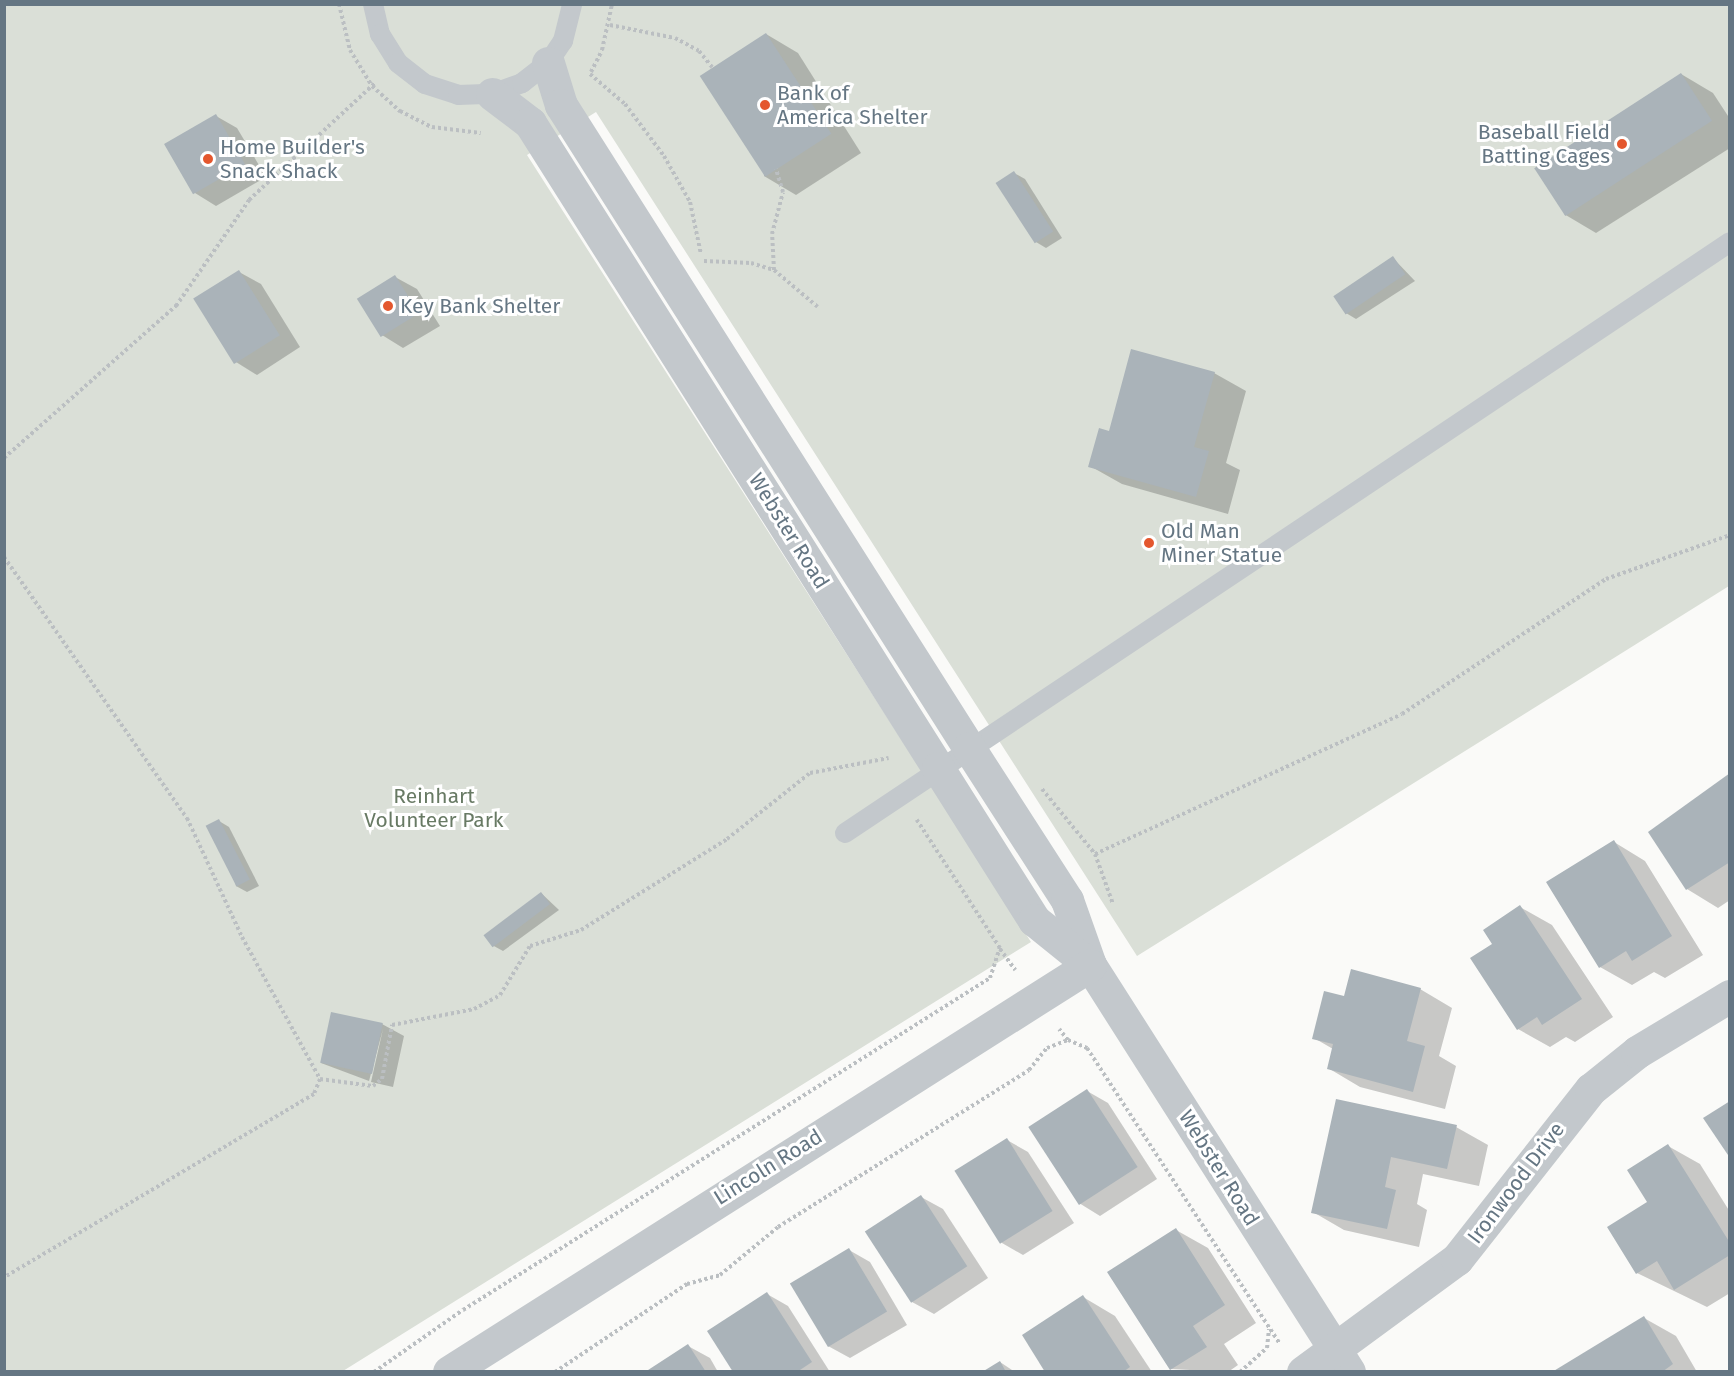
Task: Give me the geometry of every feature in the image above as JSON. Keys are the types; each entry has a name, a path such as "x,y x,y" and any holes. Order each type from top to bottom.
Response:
{"street":[{"name":"Webster Road","path":"548,63 561,105 1067,900 1090,965 1342,1361"},
{"name":"Webster Road","path":"492,94 530,123 1035,921 1090,965"},
{"name":"Lincoln Road","path":"449,1371 1090,965"},
{"name":"Ironwood Drive","path":"1295,1363 1342,1361 1457,1259 1591,1089 1637,1052 1730,996"}],"lane":[{"path":"374,4 380,34 398,63 425,84 458,94 492,94 522,83 548,63 562,41 572,4"},
{"path":"845,832 1730,242"}],"path":[{"path":"610,25 675,38 699,51 712,67"},
{"path":"4,458 176,306 249,200 398,63"},
{"path":"590,73 625,104 664,156 690,202 704,261 710,272"},
{"path":"774,270 772,234 783,192 776,169"},
{"path":"704,261 751,263 774,270 818,307"},
{"path":"1095,854 1402,714 1606,579 1730,534"},
{"path":"4,557 187,818 242,937 320,1079"},
{"path":"320,1079 373,1086 382,1079 392,1025 474,1009 500,995 530,946 590,924 727,839 810,773 897,756 891,746"},
{"path":"1039,785 1095,854 1113,904"},
{"path":"907,789 918,823 1000,948 1068,1040 1087,1048 1269,1328 1295,1363"},
{"path":"374,1371 990,978 1000,948"},
{"path":"555,1371 687,1284 728,1269 778,1227 1029,1070 1047,1048 1068,1040"},
{"path":"4,1277 314,1094 320,1079"},
{"path":"1240,1371 1267,1348 1269,1328"}],"green space":[{"name":"Reinhart Volunteer Park","path":"5,5 1729,5 1729,586 1137,956 596,112 527,155 1031,942 343,1371 5,1372"}],"building":[{"name":"Bank of America Shelter","path":"766,33 831,134 765,177 700,76"},
{"name":"Baseball Field Batting Cages","path":"1681,73 1712,121 1565,216 1534,168"},
{"name":"Home Builder's Snack Shack","path":"216,114 245,164 193,194 164,144"},
{"path":"1014,171 1053,231 1035,243 996,183"},
{"path":"1393,256 1405,274 1346,315 1333,296"},
{"path":"239,270 280,335 234,364 193,299"},
{"name":"Key Bank Shelter","path":"395,275 419,313 381,337 357,299"},
{"path":"1131,349 1215,372 1194,447 1209,451 1196,497 1088,467 1099,428 1109,431"},
{"path":"1730,773 1730,862 1686,890 1648,832"},
{"path":"219,819 250,880 237,886 206,826"},
{"path":"1614,840 1672,936 1632,961 1626,951 1599,968 1546,882"},
{"path":"541,892 550,904 493,947 483,935"},
{"path":"1520,905 1582,999 1542,1025 1537,1017 1517,1030 1470,958 1492,944 1483,930"},
{"path":"1351,969 1421,988 1407,1041 1425,1046 1413,1092 1327,1069 1333,1044 1312,1039 1324,991 1344,996"},
{"path":"331,1012 383,1023 372,1074 320,1063"},
{"path":"1087,1089 1138,1167 1079,1205 1028,1127"},
{"path":"1336,1099 1457,1125 1447,1169 1391,1157 1385,1187 1396,1190 1387,1229 1311,1213"},
{"path":"1730,1101 1730,1158 1703,1118"},
{"path":"1007,1138 1053,1211 1000,1244 954,1171"},
{"path":"1668,1144 1730,1243 1730,1255 1674,1290 1657,1261 1636,1274 1607,1227 1647,1202 1627,1170"},
{"path":"921,1195 967,1266 911,1303 865,1231"},
{"path":"1176,1228 1225,1305 1193,1326 1207,1347 1170,1370 1107,1272"},
{"path":"849,1248 887,1311 828,1347 790,1284"},
{"path":"767,1292 812,1362 797,1372 733,1372 707,1331"},
{"path":"1083,1295 1130,1367 1123,1372 1045,1372 1022,1335"},
{"path":"1644,1316 1673,1364 1662,1372 1552,1372"},
{"path":"688,1344 706,1372 645,1372"},
{"path":"1000,1361 1006,1372 982,1372"}],"place":[{"name":"Bank of America Shelter","path":"765,105"},
{"name":"Baseball Field Batting Cages","path":"1622,144"},
{"name":"Home Builder's Snack Shack","path":"208,159"},
{"name":"Key Bank Shelter","path":"388,306"},
{"name":"Old Man Miner Statue","path":"1149,543"}]}
